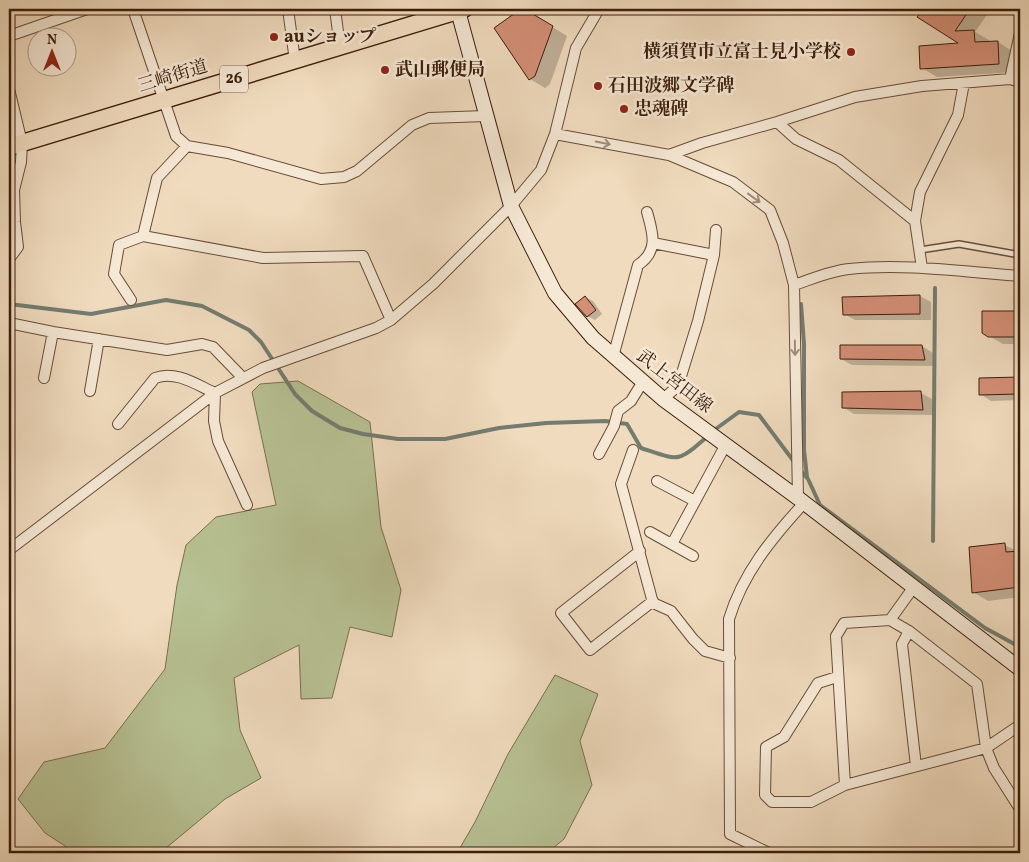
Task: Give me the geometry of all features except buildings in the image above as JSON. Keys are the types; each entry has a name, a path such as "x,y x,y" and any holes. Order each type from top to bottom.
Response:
{"main road":[{"name":"三崎街道","path":"15,145 461,10"},
{"name":"武上宮田線","path":"461,10 486,116 511,206 555,292 593,338 642,383 801,501 913,588 1019,665"}],"street":[{"path":"9,36 87,9"},
{"path":"133,9 176,136 187,146 228,153 321,179 333,179 357,170 412,125 420,121 429,118 486,116"},
{"path":"288,9 295,61"},
{"path":"335,9 340,47"},
{"path":"9,550 215,394 243,378 292,356 376,328 391,320 433,284 511,206 541,170 555,134 576,48 599,9"},
{"path":"669,155 855,96 922,86 1015,80 1020,33"},
{"path":"922,268 915,221 920,192 958,115 964,83"},
{"path":"9,89 15,145 21,162 14,190 12,222 18,246 9,259"},
{"path":"777,122 796,139 839,160 915,221"},
{"path":"555,134 669,155 733,182 770,210 783,243 794,286 801,501 751,567 737,595 729,619 730,834 769,853"},
{"path":"143,236 157,178 187,146"},
{"path":"613,357 638,265 648,258 653,243 647,212"},
{"path":"662,398 678,386 698,321 714,255 716,230"},
{"path":"132,300 114,274 119,245 143,236 263,258 363,256 391,320"},
{"path":"653,243 714,255"},
{"path":"794,286 820,275 848,269 922,268 1020,276"},
{"path":"9,323 166,350 202,344 213,347 243,378"},
{"path":"44,378 53,332"},
{"path":"90,391 98,339"},
{"path":"118,424 155,378 164,375 176,376 215,394"},
{"path":"599,454 614,426 618,412 631,401 642,383"},
{"path":"215,394 214,421 218,442 247,505"},
{"path":"672,544 725,446"},
{"path":"633,450 621,484 652,601 671,610 705,652 730,658"},
{"path":"657,481 696,501"},
{"path":"650,532 693,556"},
{"path":"640,550 561,612 590,650 652,601"},
{"path":"890,620 913,588"},
{"path":"845,785 836,636 844,623 890,620 909,631 977,684 986,748 994,768 1020,809"},
{"path":"909,631 902,644 916,766"},
{"path":"838,677 818,683 784,737 766,747 766,794 772,802 811,802 845,785 986,748 1020,725"}],"lane":[{"path":"920,250 959,244 1020,255"}],"green space":[{"path":"298,381 370,422 381,527 401,590 392,637 350,627 332,698 301,699 299,645 234,678 240,730 261,778 225,799 160,853 76,853 45,833 18,799 44,762 105,748 165,669 177,585 186,545 216,517 276,505 252,392 260,384"},
{"path":"555,675 598,694 580,741 592,785 564,839 547,853 457,853 475,822 508,754"}],"waterway":[{"path":"933,541 935,288"},
{"path":"9,304 91,314 166,300 202,306 249,330 261,342 295,394 312,411 340,428 363,434 398,439 445,439 499,428 546,423 605,421 627,424 641,448 671,457 683,455 708,436"},
{"path":"801,304 804,344 804,450 807,477"},
{"path":"713,431 739,412 759,415 795,463"},
{"path":"799,469 808,479 820,505 985,628 1020,647"}],"place":[{"name":"auショップ","path":"274,37"},
{"name":"横須賀市立富士見小学校","path":"851,52"},
{"name":"武山郵便局","path":"385,70"},
{"name":"石田波郷文学碑","path":"598,86"},
{"name":"忠魂碑","path":"624,109"}]}
